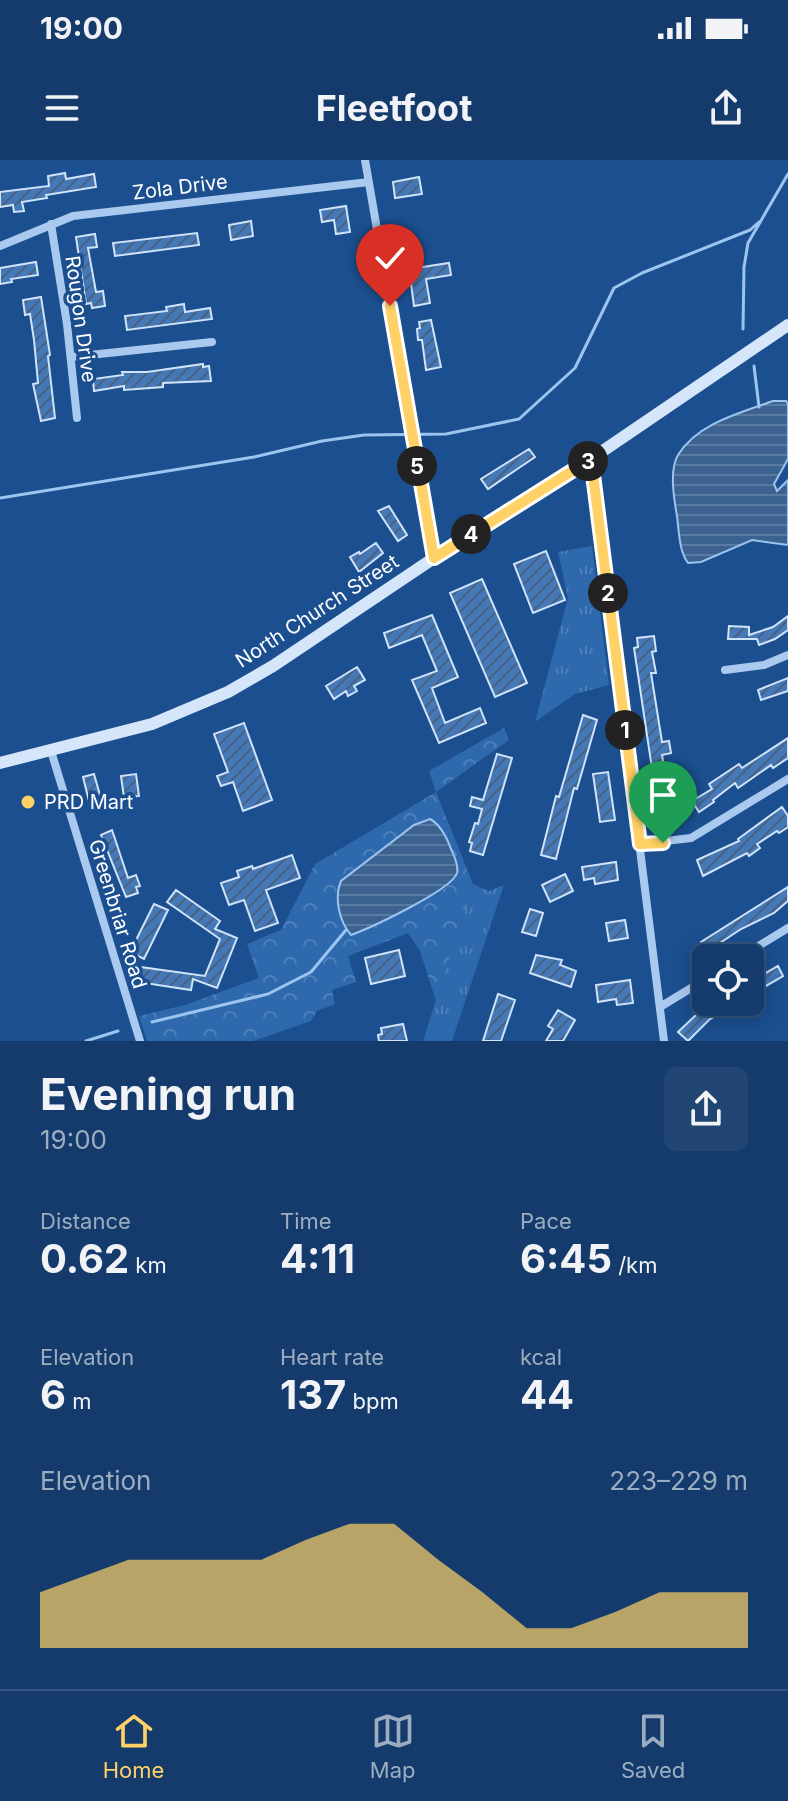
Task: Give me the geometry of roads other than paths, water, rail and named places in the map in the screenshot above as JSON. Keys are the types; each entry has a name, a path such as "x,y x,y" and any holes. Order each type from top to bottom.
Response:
{"main road":[{"name":"North Church Street","path":"0,763 152,724 228,692 273,666 434,558 591,459 788,325"}],"street":[{"path":"365,160 434,558"},
{"name":"Zola Drive","path":"0,246 73,216 369,182"},
{"name":"Rougon Drive","path":"51,224 77,418"},
{"path":"71,357 212,342"},
{"path":"591,459 664,1041"},
{"path":"725,670 764,665 788,655"},
{"name":"Greenbriar Road","path":"51,751 140,1041"},
{"path":"640,844 691,838 788,779"},
{"path":"762,944 788,928"},
{"path":"660,1007 692,988"}],"waterway":[{"path":"743,329 744,267 748,243 788,174"},
{"path":"0,498 254,457 322,441 364,435 446,434 519,419 575,368 614,288 642,273 750,230 759,222"},
{"path":"754,366 759,407"},
{"path":"152,1022 268,994 311,972 346,930"},
{"path":"86,1041 118,1031"}],"place":[{"name":"PRD Mart","path":"28,802"}]}
